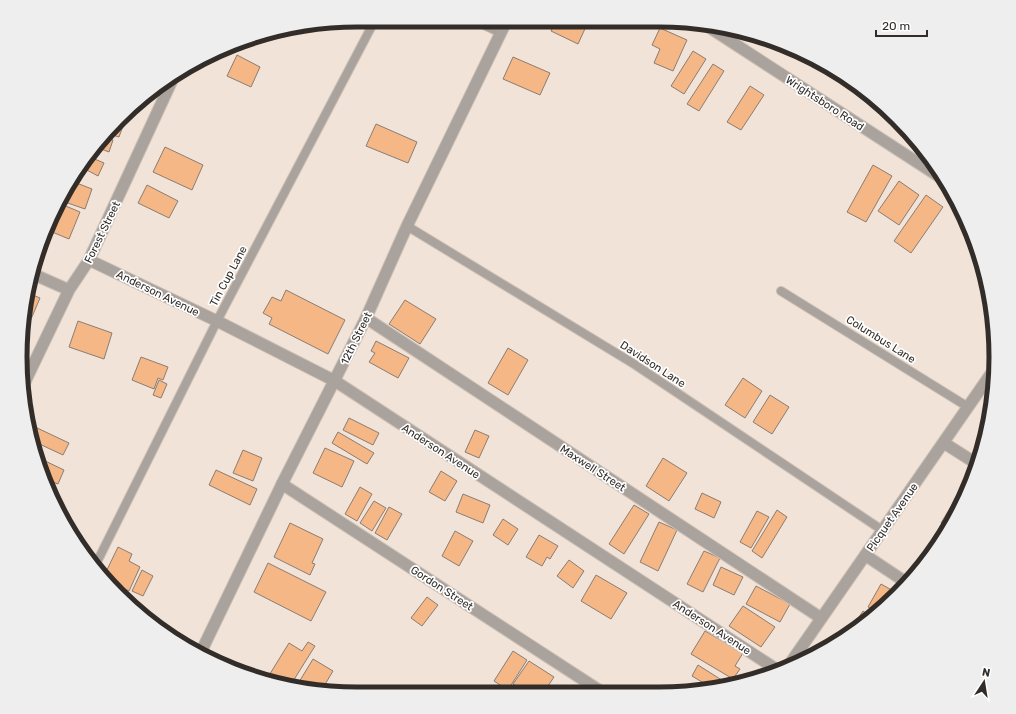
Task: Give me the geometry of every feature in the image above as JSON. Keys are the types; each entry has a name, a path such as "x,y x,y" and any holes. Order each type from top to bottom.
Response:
{"street":[{"name":"12th Street","path":"202,648 282,484 366,318 407,226 504,27"},
{"name":"Wrightsboro Road","path":"716,32 931,171"},
{"name":"Forest Street","path":"28,376 69,290 90,260 170,86"},
{"name":"Anderson Avenue","path":"90,260 217,321 334,382 772,666"},
{"path":"37,275 69,290"},
{"name":"Maxwell Street","path":"366,318 821,618"},
{"name":"Picquet Avenue","path":"794,658 988,378"},
{"path":"944,443 972,461"},
{"name":"Gordon Street","path":"282,484 594,687"},
{"path":"865,555 902,580"}],"lane":[{"name":"Tin Cup Lane","path":"97,561 217,321 371,27"},
{"path":"488,27 501,34"},
{"name":"Davidson Lane","path":"407,226 634,364 882,530"},
{"name":"Columbus Lane","path":"781,290 968,407"}],"building":[{"path":"553,27 586,27 578,44 551,31"},
{"path":"660,28 687,40 673,71 654,63 660,49 652,45"},
{"path":"693,51 706,59 684,94 671,86"},
{"path":"237,55 260,67 251,87 227,76"},
{"path":"513,57 550,73 540,95 503,79"},
{"path":"713,64 724,71 699,111 687,104"},
{"path":"750,86 764,95 741,130 727,122"},
{"path":"124,124 119,137 113,135"},
{"path":"376,124 417,142 408,163 366,146"},
{"path":"109,139 113,140 109,152 101,149"},
{"path":"165,147 203,165 192,190 153,172"},
{"path":"93,158 104,163 98,176 86,170"},
{"path":"873,165 892,176 866,222 847,212"},
{"path":"899,181 919,195 899,225 878,211"},
{"path":"77,183 92,189 85,209 66,202"},
{"path":"147,185 178,201 169,218 138,203"},
{"path":"926,195 943,207 911,253 894,241"},
{"path":"64,205 80,212 69,239 52,232"},
{"path":"286,290 345,320 328,354 269,324 272,318 263,313 272,297 281,301"},
{"path":"33,295 40,298 29,324"},
{"path":"405,300 436,319 420,344 389,324"},
{"path":"78,321 112,333 104,359 69,347"},
{"path":"376,341 409,358 398,378 369,362 375,353 371,351"},
{"path":"508,348 528,360 508,395 488,383"},
{"path":"141,357 168,367 163,380 158,378 154,389 132,380"},
{"path":"743,378 762,391 745,418 725,405"},
{"path":"159,380 167,384 161,398 153,395"},
{"path":"770,395 789,407 772,434 753,422"},
{"path":"349,418 379,433 373,445 343,430"},
{"path":"35,428 69,443 63,455 39,444"},
{"path":"475,430 489,436 479,458 465,452"},
{"path":"338,432 374,453 367,464 332,443"},
{"path":"325,448 354,461 342,487 313,473"},
{"path":"243,450 262,458 253,481 233,473"},
{"path":"663,458 687,473 669,501 646,486"},
{"path":"44,461 64,470 58,484 52,482"},
{"path":"216,470 257,489 250,505 209,485"},
{"path":"441,471 457,481 445,501 429,492"},
{"path":"360,487 372,494 357,521 345,514"},
{"path":"702,493 721,502 714,518 695,509"},
{"path":"463,494 490,505 483,523 456,512"},
{"path":"957,499 945,522 943,524 941,523"},
{"path":"374,501 386,508 372,531 360,523"},
{"path":"634,505 649,514 624,554 609,544"},
{"path":"389,507 402,514 387,540 375,533"},
{"path":"777,510 787,517 762,558 752,551"},
{"path":"757,511 769,517 751,548 740,542"},
{"path":"503,519 518,529 508,545 493,535"},
{"path":"659,522 677,530 658,571 640,562"},
{"path":"290,523 323,539 312,563 315,564 310,575 274,557"},
{"path":"455,531 473,541 459,566 442,556"},
{"path":"539,535 558,546 550,559 547,557 542,566 526,557"},
{"path":"118,547 132,554 129,561 140,567 129,591 121,587 106,572"},
{"path":"704,551 720,558 703,592 687,584"},
{"path":"569,560 584,571 573,588 557,576"},
{"path":"268,563 326,592 311,621 254,592"},
{"path":"721,567 743,577 734,595 713,585"},
{"path":"142,570 153,576 143,596 132,591"},
{"path":"596,575 627,593 611,619 581,601"},
{"path":"881,584 892,590 872,609 868,607"},
{"path":"756,586 790,604 780,622 746,604"},
{"path":"427,597 438,605 422,626 411,618"},
{"path":"743,606 775,627 761,647 729,626"},
{"path":"863,611 867,614 860,619 856,622"},
{"path":"705,631 743,653 735,666 740,669 733,679 691,654"},
{"path":"308,642 315,646 293,681 269,675 289,643 302,651"},
{"path":"513,651 527,660 510,687 503,687 494,681"},
{"path":"313,659 333,671 325,685 299,682"},
{"path":"529,661 554,677 547,687 518,687 513,684"},
{"path":"698,665 723,681 705,684 692,676"}]}
